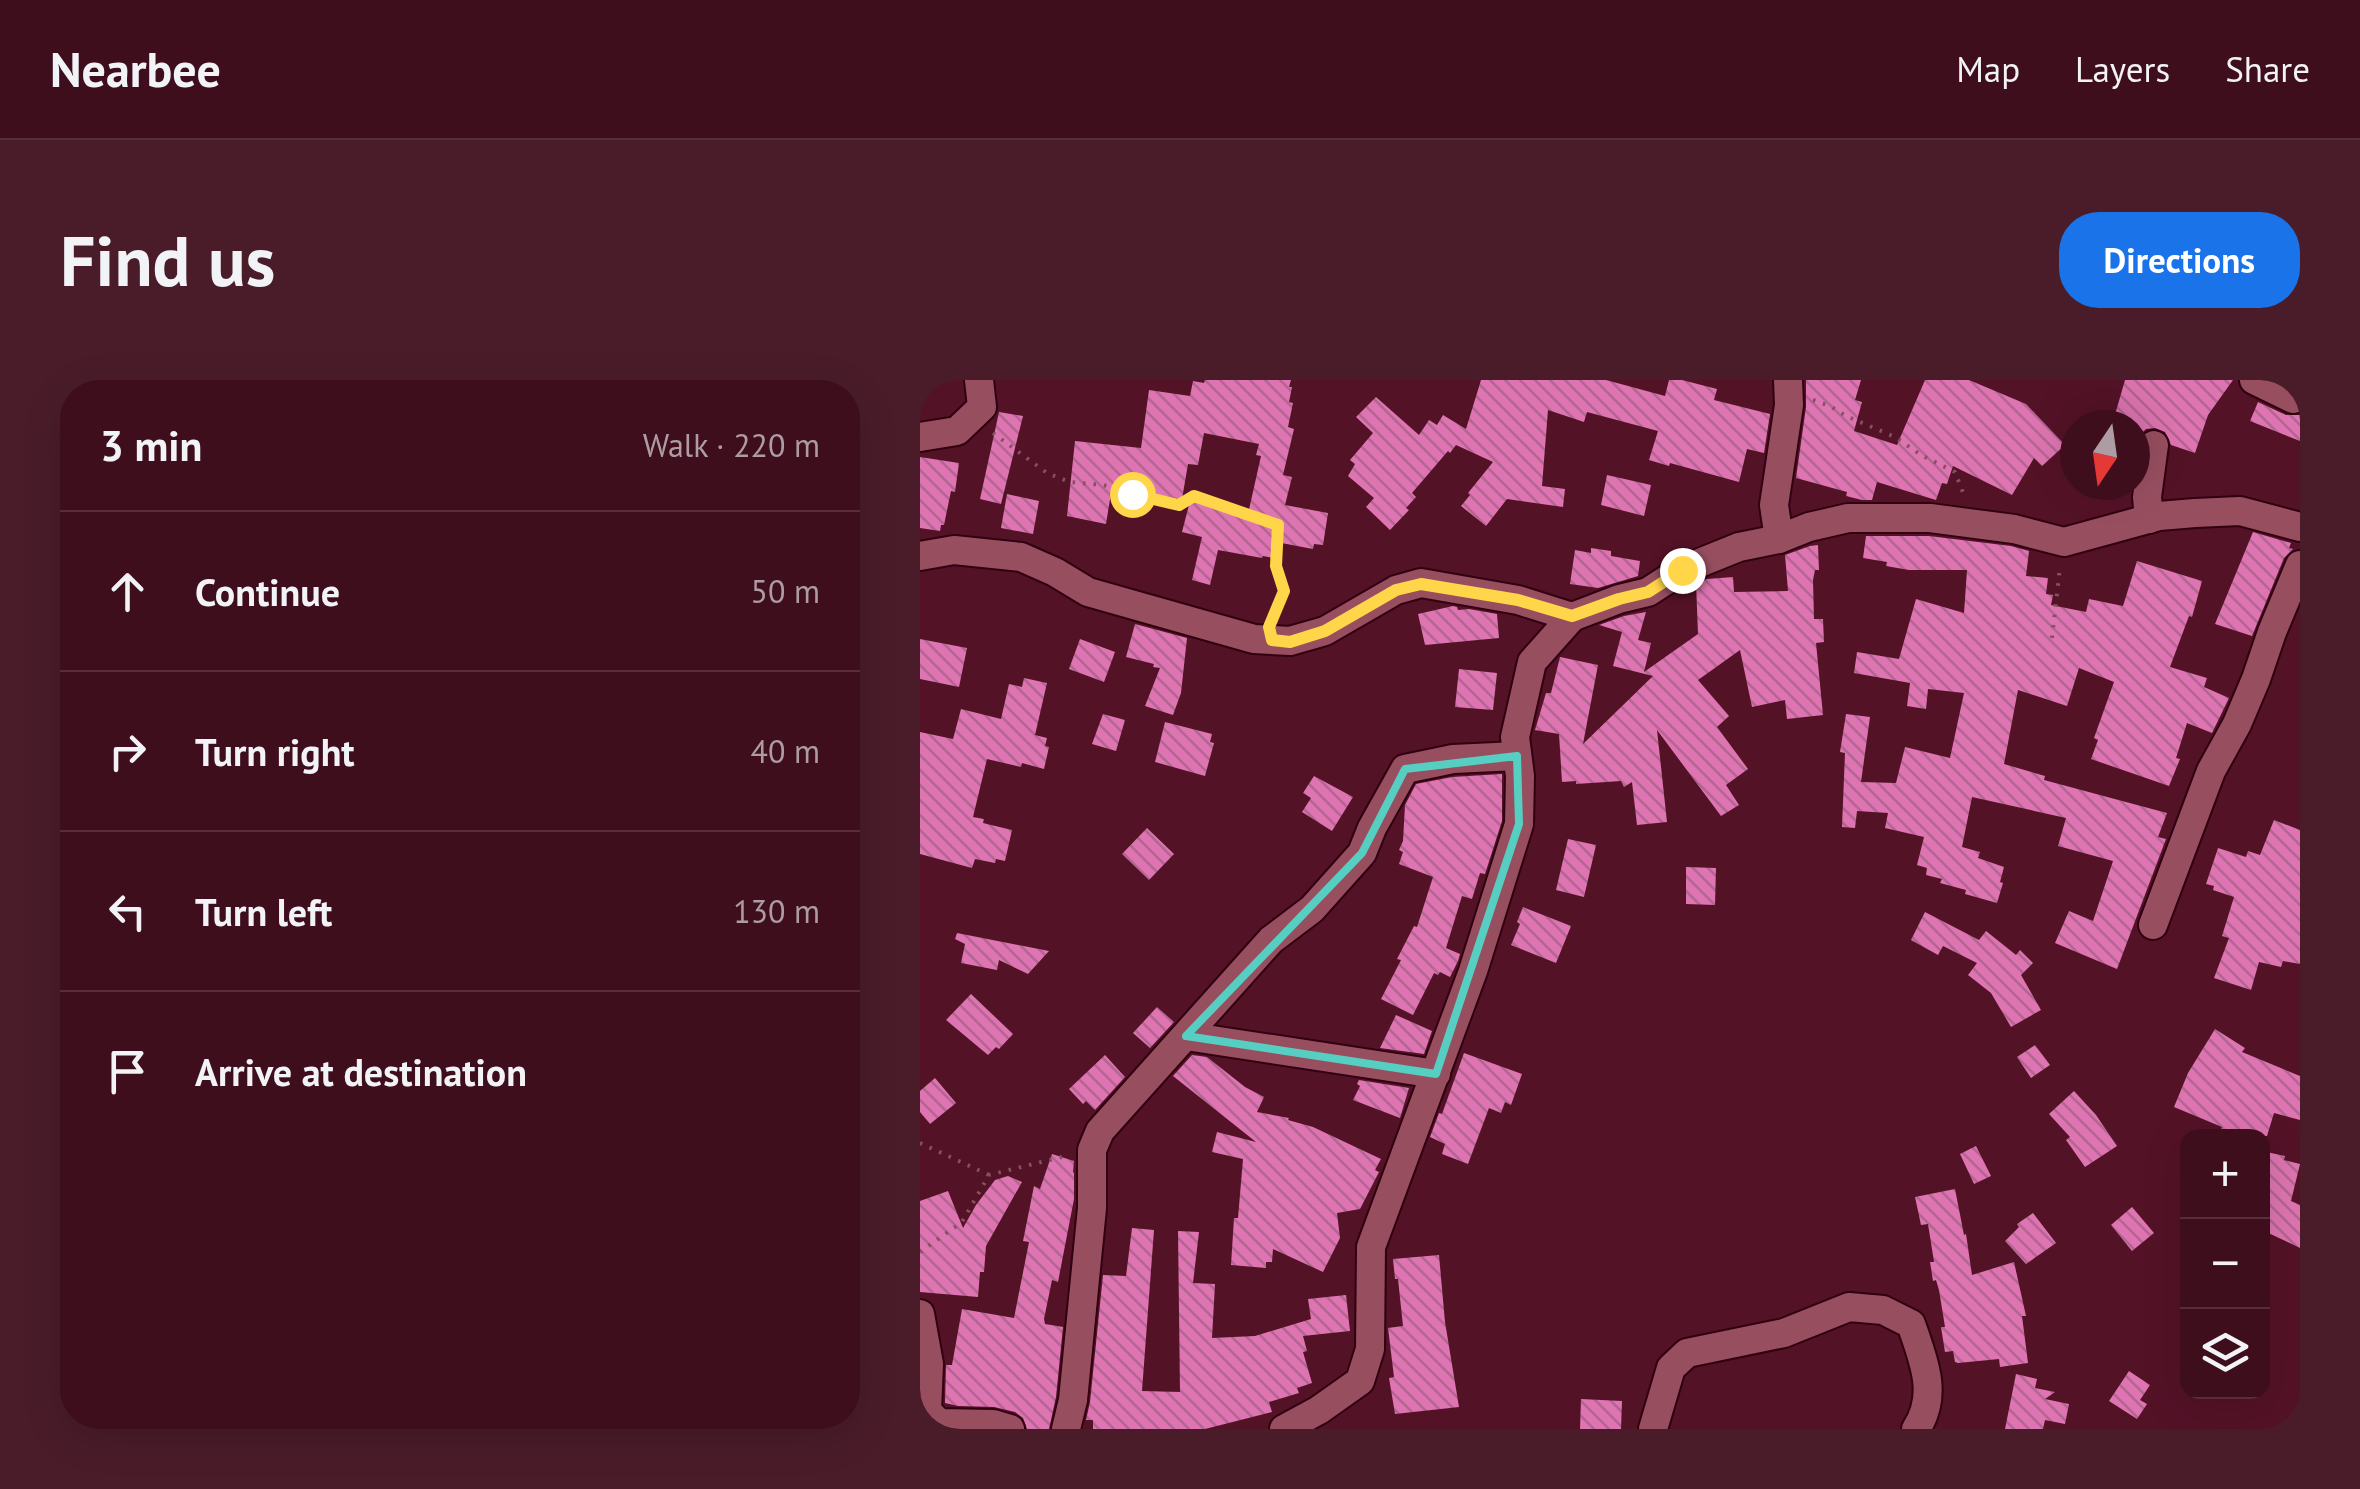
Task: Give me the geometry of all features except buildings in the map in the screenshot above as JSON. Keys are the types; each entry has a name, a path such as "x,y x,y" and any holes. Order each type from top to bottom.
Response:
{"street":[{"path":"2254,380 2294,399"},
{"path":"1780,539 1774,505 1789,405 1788,384"},
{"path":"920,438 956,431 981,394"},
{"path":"2149,519 2147,497 2154,445"},
{"path":"1284,1429 1360,1381 1370,1349 1371,1246 1500,892 1519,824 1520,776 1515,737 1532,662 1572,616 1648,592 1682,570 1739,547 1848,518 1930,518 2014,528 2064,542 2149,519 2240,511 2300,527"},
{"path":"920,556 954,550 1022,557 1088,592 1254,639 1290,642 1325,631 1396,590 1421,584 1518,600 1572,616"},
{"path":"2153,925 2212,771 2237,724 2300,565"},
{"path":"1066,1429 1073,1400 1092,1208 1092,1150 1100,1131 1270,940 1312,909 1362,853 1405,768 1454,759 1518,756"},
{"path":"1186,1036 1436,1074"},
{"path":"1653,1429 1671,1368 1688,1352 1784,1332 1849,1307 1882,1310 1911,1324 1925,1366 1928,1406 1916,1429"},
{"path":"920,1314 929,1364 927,1412 939,1423 993,1424 1010,1429"}],"path":[{"path":"1788,384 1955,472 1982,525"},
{"path":"981,394 986,426 1046,473 1070,482 1103,485 1179,505 1194,496 1278,525 1276,566 1284,591 1269,627 1272,640"},
{"path":"2052,638 2064,542"},
{"path":"920,1143 989,1174 1092,1150"},
{"path":"920,1252 962,1222 989,1174"}],"highlighted area":[{"path":"1517,756 1519,824 1436,1074 1186,1036 1362,853 1405,769"}],"route":[{"path":"1132,494 1179,505 1194,496 1278,525 1276,566 1284,591 1269,627 1272,640 1290,642 1325,631 1396,590 1421,584 1518,600 1572,616 1648,592 1682,570"}]}
